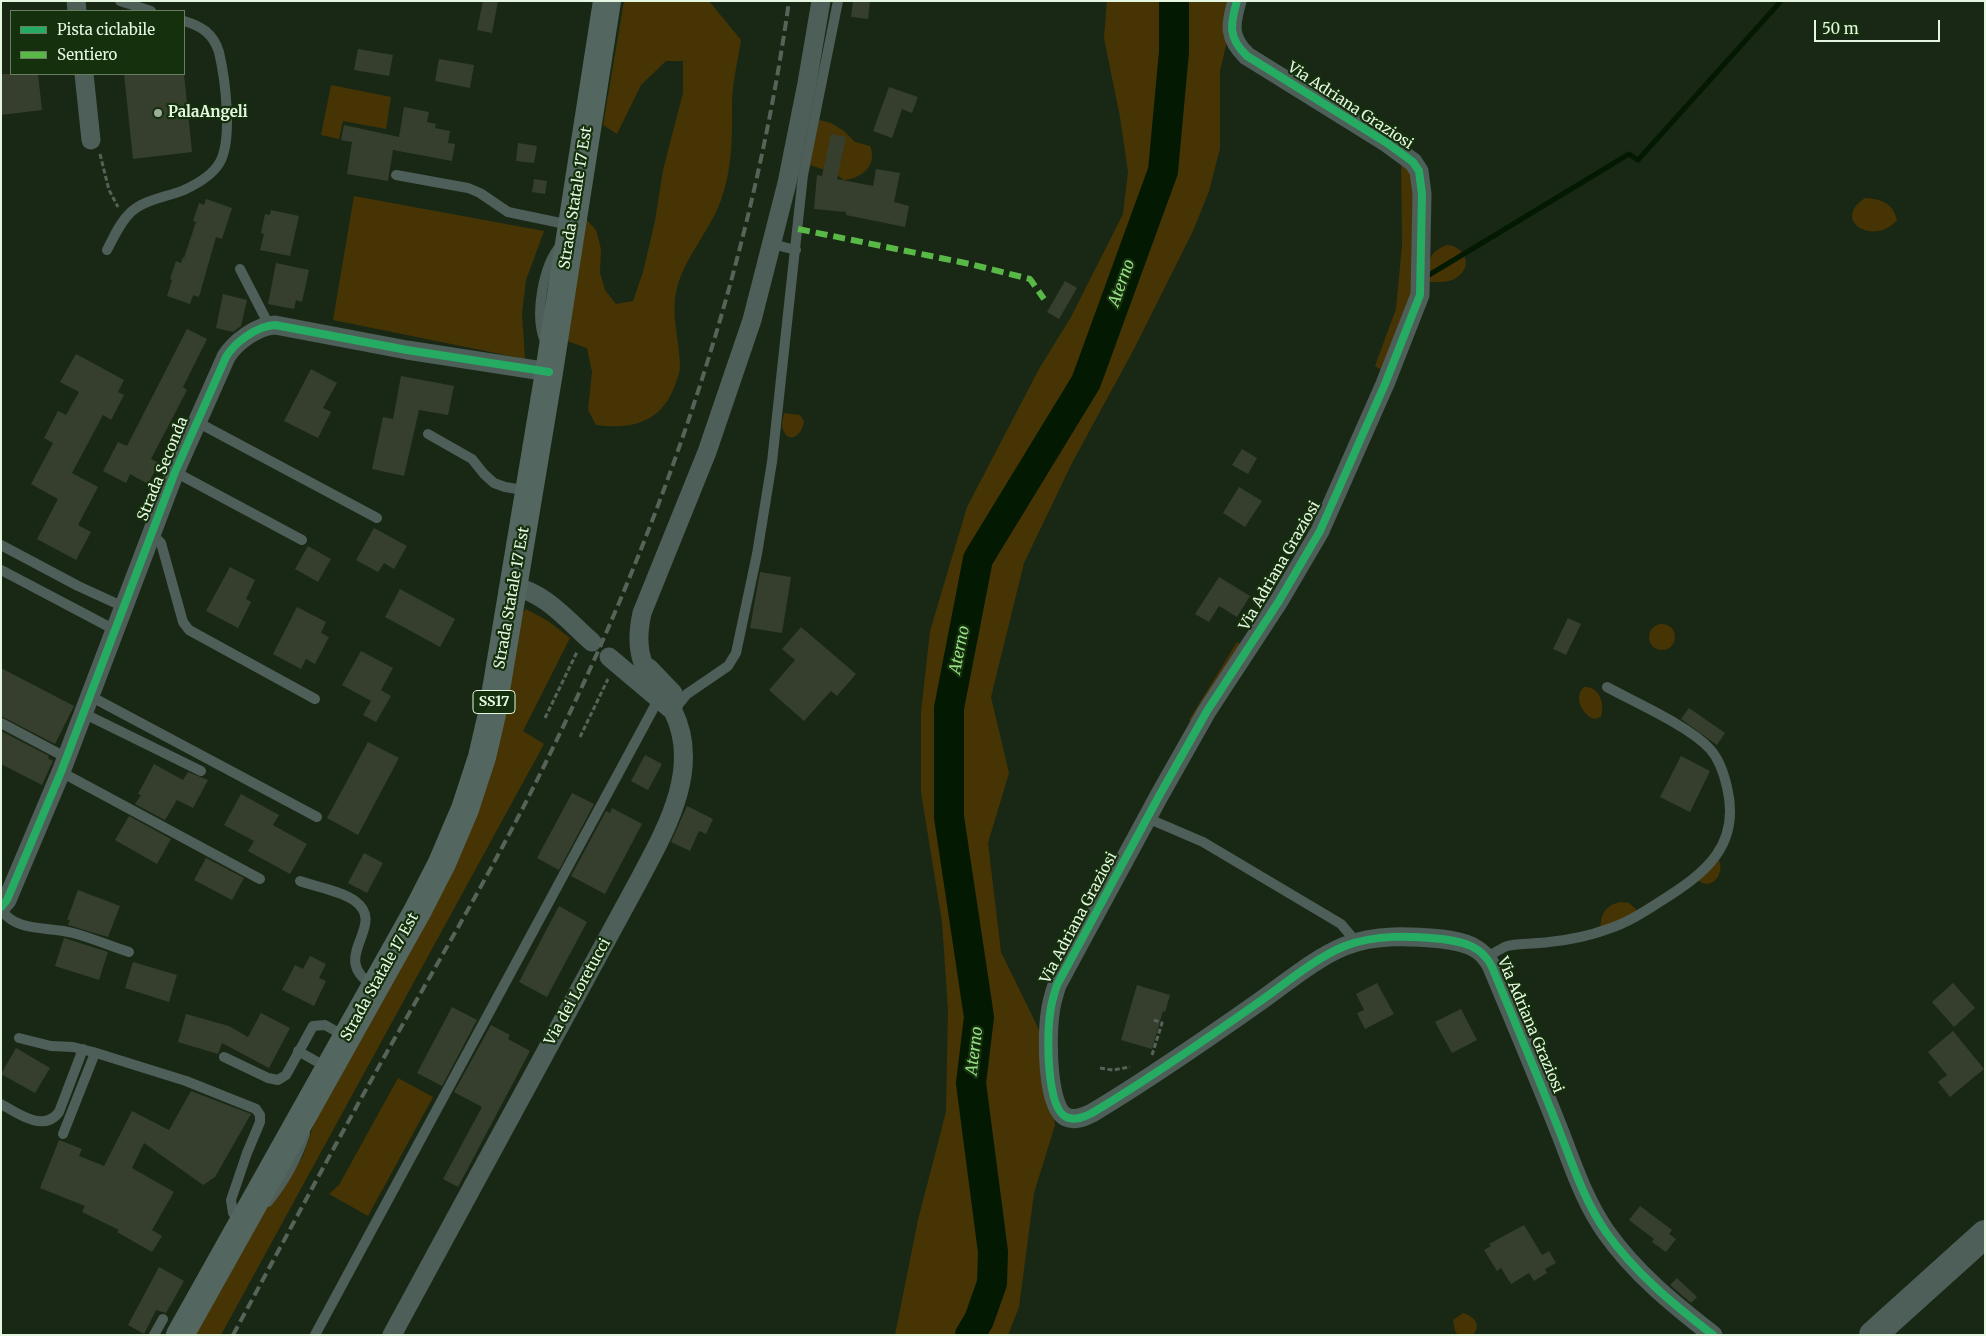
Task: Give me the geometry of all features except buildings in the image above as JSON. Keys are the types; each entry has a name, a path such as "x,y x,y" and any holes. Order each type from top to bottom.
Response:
{"main road":[{"name":"Strada Statale 17 Est","path":"172,1327 243,1222 347,1037 442,863 470,795 482,757 492,714 514,587 551,364 607,1"},
{"path":"1873,1335 1985,1234"}],"street":[{"path":"658,700 645,673 639,650 639,627 644,607 676,532 724,406 752,320 772,244 802,109 821,1"},
{"name":"Via Adriana Graziosi","path":"1237,1 1232,22 1232,37 1237,47 1247,56 1387,143 1413,162 1419,171 1422,194 1420,295 1385,384 1320,531 1279,601 1207,711 1061,977 1051,1003 1049,1023 1049,1062 1056,1102 1060,1112 1065,1116 1078,1118 1098,1109 1320,961 1338,950 1357,942 1387,937 1439,939 1474,947 1487,957 1562,1136 1574,1171 1596,1217 1619,1249 1643,1277 1712,1335"},
{"path":"84,75 91,139"},
{"path":"269,325 407,350 551,364"},
{"name":"Strada Seconda","path":"1,908 7,900 64,765 175,472 197,422 230,351 245,338 269,325"},
{"path":"514,587 527,590 541,597 588,639"},
{"name":"Via dei Loretucci","path":"392,1335 638,882 662,835 677,796 684,764 683,738 673,711 673,693 656,676 639,650"},
{"path":"613,660 673,711"}],"lane":[{"path":"120,1 148,10"},
{"path":"673,711 687,694 728,666 736,653 757,554 772,462 803,175 838,1"},
{"path":"107,250 126,217 143,204 182,191 199,182 214,170 223,155 227,121 219,52 215,42 206,31 185,21"},
{"path":"396,175 468,188 480,193 508,212 571,230"},
{"path":"772,244 796,250"},
{"path":"240,269 269,325"},
{"path":"197,422 377,518"},
{"path":"428,434 472,459 494,483 530,492"},
{"path":"175,472 302,540"},
{"path":"151,535 158,539 162,546 183,622 188,630 315,699"},
{"path":"1,545 78,586 124,607"},
{"path":"1,570 115,630"},
{"path":"1487,957 1508,946 1564,940 1621,924 1698,876 1715,858 1724,844 1730,821 1730,804 1722,769 1712,751 1683,729 1607,687"},
{"path":"90,696 317,817"},
{"path":"315,1335 658,700"},
{"path":"84,713 201,772"},
{"path":"1,723 64,765 260,879"},
{"path":"1147,818 1203,842 1341,924 1357,942"},
{"path":"300,881 347,897 361,907 366,922 355,965 360,976 375,986"},
{"path":"1,908 10,918 26,926 69,932 128,952"},
{"path":"224,1057 268,1078 278,1080 286,1076 310,1029 315,1025 325,1026 347,1037"},
{"path":"19,1038 51,1046 95,1052 192,1083 249,1105 257,1110 260,1122 231,1200 233,1213 243,1222"},
{"path":"1,1104 29,1120 47,1120 55,1116 59,1112 82,1049"},
{"path":"298,1051 329,1068"},
{"path":"64,1134 95,1052"},
{"path":"154,1335 172,1327"}],"path":[{"path":"91,139 97,141 109,190 116,204 126,217"},
{"path":"545,718 588,639"},
{"path":"580,736 613,660"},
{"path":"1149,1064 1162,1023 1154,1020"},
{"path":"1100,1068 1112,1070 1131,1067"}],"shaded area":[{"path":"624,1 709,1 741,40 734,78 729,171 719,206 681,276 675,298 680,367 675,385 662,408 654,415 644,421 633,424 609,426 596,425 588,410 592,372 587,348 567,341 585,218 596,230 601,249 600,273 605,290 616,304 633,301 643,272 655,221 663,170 683,93 683,61 666,61 641,85 617,134 603,125"},
{"path":"1107,1 1245,1 1227,41 1220,71 1220,148 1209,191 1193,231 1134,349 1072,463 1024,563 991,697 1009,773 988,843 1001,952 1043,1038 1055,1125 1034,1193 1019,1307 1008,1335 895,1335 918,1220 946,1112 948,1010 942,922 921,792 921,712 930,631 967,507 1039,369 1071,317 1123,214 1128,172 1120,117 1104,38"},
{"path":"331,85 391,97 386,129 343,121 339,139 321,135"},
{"path":"819,120 831,123 844,131 855,142 870,146 872,159 862,174 844,180 834,173 810,165"},
{"path":"1401,152 1416,164 1412,303 1383,371 1375,366 1396,309 1402,245"},
{"path":"354,196 544,231 526,280 522,313 525,359 333,320"},
{"path":"1865,198 1876,199 1886,203 1893,210 1897,220 1888,228 1878,231 1868,231 1860,228 1854,222 1852,215 1855,207"},
{"path":"1447,245 1459,249 1463,253 1466,263 1465,268 1453,280 1429,282 1430,259 1435,251"},
{"path":"784,413 800,415 804,421 801,430 796,436 789,437 783,430"},
{"path":"526,609 548,621 570,638 523,731 544,744 221,1335 185,1335 239,1243 286,1184 303,1156 319,1109 442,877 514,622"},
{"path":"1662,624 1671,628 1675,637 1671,646 1662,650 1653,646 1649,637 1653,628"},
{"path":"1237,642 1244,646 1197,724 1189,720"},
{"path":"1584,687 1594,689 1600,697 1602,702 1601,717 1594,719 1590,717 1580,705 1579,696"},
{"path":"1717,857 1720,863 1719,874 1712,882 1708,884 1702,883 1697,879"},
{"path":"1621,902 1629,903 1639,912 1601,929 1601,919 1605,911 1612,905"},
{"path":"398,1078 433,1097 368,1216 329,1194 339,1185"},
{"path":"1463,1313 1470,1316 1477,1324 1473,1335 1458,1335 1455,1331 1453,1320"}],"waterway":[{"name":"Aterno","path":"970,1335 979,1320 992,1283 993,1252 971,1083 979,1017 949,817 949,708 978,559 1086,382 1163,171 1174,52 1174,1"},
{"path":"1429,275 1629,154 1638,160 1781,1"}],"railway":[{"path":"233,1335 387,1052 508,837 588,673 628,581 665,487 698,392 727,296 752,199 773,100 789,1"}],"marked path":[{"path":"798,229 970,264 1030,279 1044,299"}],"cycle path":[{"path":"1237,1 1232,31 1236,43 1247,56 1387,143 1413,162 1419,171 1422,194 1420,295 1385,384 1320,531 1279,601 1207,711 1057,985 1050,1010 1048,1037 1049,1069 1055,1100 1059,1111 1066,1117 1076,1119 1092,1113 1177,1059 1311,964 1345,946 1369,939 1393,937 1442,939 1472,946 1483,954 1492,967 1578,1180 1606,1232 1629,1261 1669,1300 1713,1335"},
{"path":"1,907 7,900 61,772 175,472 226,357 235,346 261,328 275,325 407,350 549,372"}],"place":[{"name":"PalaAngeli","path":"158,113"}]}
